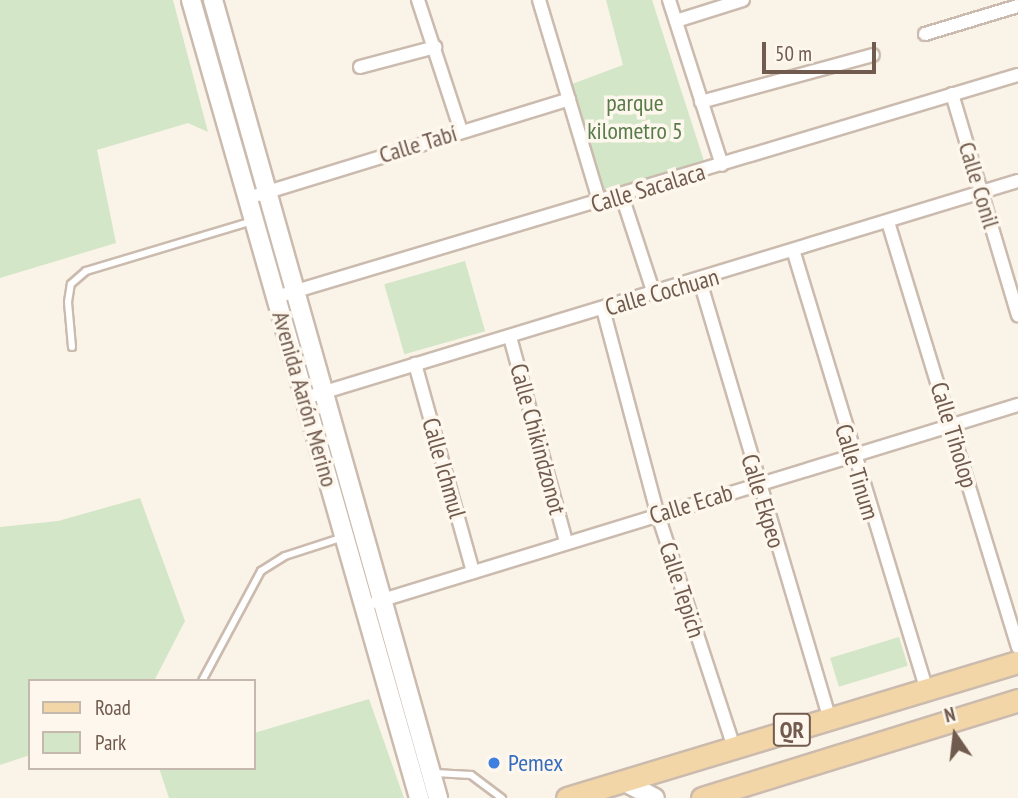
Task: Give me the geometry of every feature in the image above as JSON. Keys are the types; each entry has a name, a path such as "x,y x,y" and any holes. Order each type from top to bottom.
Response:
{"main road":[{"name":"Avenida Aarón Merino","path":"191,0 419,798"},
{"name":"Avenida Aarón Merino","path":"213,0 438,798"},
{"name":"QR","path":"567,798 608,789 734,747 1018,662"},
{"name":"QR","path":"702,798 1018,700"},
{"path":"608,789 655,798"}],"street":[{"path":"418,0 461,131"},
{"path":"539,0 600,203"},
{"path":"669,0 722,165"},
{"path":"676,21 743,0"},
{"path":"925,34 1018,6"},
{"path":"360,67 435,47"},
{"path":"701,102 873,55"},
{"name":"Calle Sacalaca","path":"276,297 600,203 1018,75"},
{"name":"Calle Conil","path":"952,94 980,193 1014,284 1018,315"},
{"name":"Calle Tabí","path":"248,198 569,99"},
{"name":"Calle Cochuan","path":"305,398 793,253 1018,181"},
{"path":"622,196 654,294"},
{"name":"Calle Tiholop","path":"888,222 1018,648"},
{"name":"Calle Tinum","path":"793,253 850,456 927,690"},
{"name":"Calle Ekpeo","path":"700,281 757,485 830,720"},
{"name":"Calle Tepich","path":"603,309 658,514 734,747"},
{"name":"Calle Chikindzonot","path":"510,337 566,541"},
{"name":"Calle Ichmul","path":"415,364 473,572"},
{"name":"Calle Ecab","path":"364,605 566,541 953,428 1018,405"}],"lane":[{"path":"72,347 68,302 71,285 86,271 254,220"},
{"path":"203,679 261,571 285,556 345,537"},
{"path":"431,773 471,775 502,798"}],"green space":[{"path":"0,0 173,0 208,132 188,123 97,150 116,243 0,278"},
{"name":"parque kilometro 5","path":"606,0 652,0 704,161 602,192 572,84 623,65"},
{"path":"465,261 485,331 404,354 384,284"},
{"path":"140,498 185,621 155,679 28,679 28,756 0,765 0,527 58,521"},
{"path":"899,637 908,666 839,687 830,658"},
{"path":"369,699 404,798 169,798 160,770 256,770 256,732"}],"place":[{"name":"Pemex","path":"494,763"}]}
